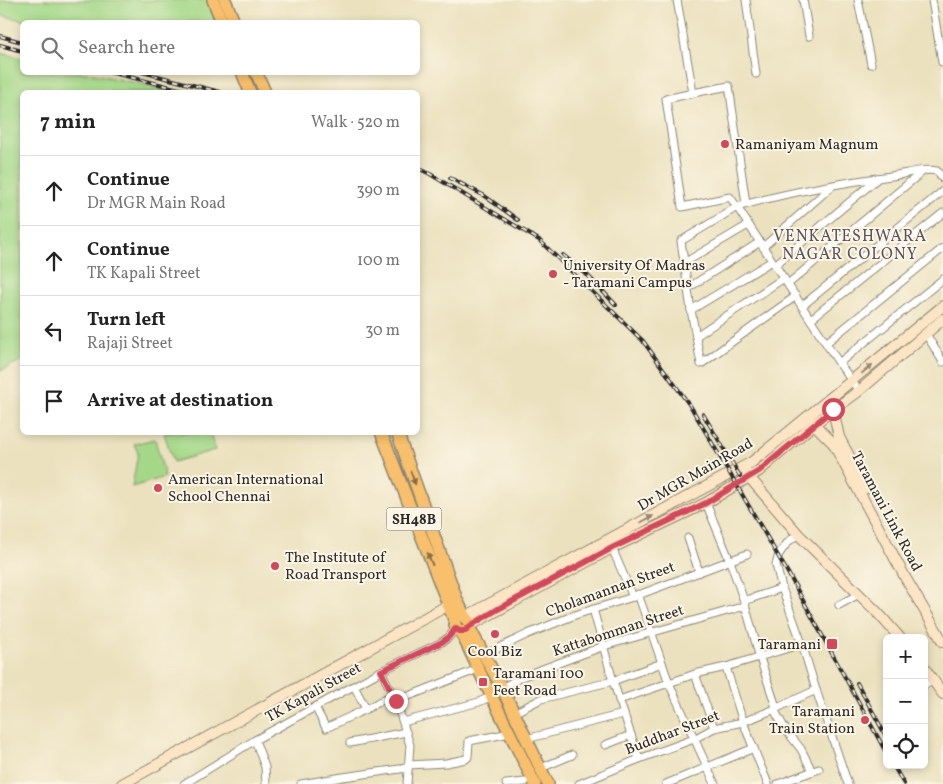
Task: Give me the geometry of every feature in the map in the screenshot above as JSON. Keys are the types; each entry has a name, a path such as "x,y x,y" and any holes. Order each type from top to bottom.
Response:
{"main road":[{"path":"213,0 221,20"},
{"path":"224,0 233,20"},
{"path":"243,75 249,90"},
{"path":"257,75 264,90"},
{"name":"Dr MGR Main Road","path":"463,624 752,462 943,306"},
{"name":"Dr MGR Main Road","path":"463,624 612,548 706,503 759,471 814,424 859,391 943,319"},
{"name":"Taramani Link Road","path":"833,409 839,437 912,576 943,628"},
{"name":"Taramani Link Road","path":"814,424 833,443 906,579 943,642"},
{"name":"SH48B","path":"382,435 452,603 463,624"},
{"name":"SH48B","path":"398,435 452,603"},
{"path":"743,466 748,477 798,534 896,634"},
{"path":"122,784 138,780 452,603"},
{"path":"463,624 484,655 502,688 548,784"},
{"path":"463,624 478,669 526,766 528,783"},
{"path":"929,683 943,694"}],"street":[{"path":"676,0 693,93"},
{"path":"746,0 756,74"},
{"path":"803,0 809,36"},
{"path":"858,0 871,64"},
{"path":"932,0 942,62"},
{"path":"746,204 729,86 666,99 682,206 730,197 812,319 851,382 859,391"},
{"path":"796,296 701,364 681,241 737,207 746,204 834,185 922,172 937,171 943,179"},
{"path":"696,336 786,281 922,172"},
{"path":"691,310 774,263 879,178"},
{"path":"688,288 761,245 834,185"},
{"path":"802,306 943,191"},
{"path":"812,319 943,213"},
{"path":"684,263 748,225"},
{"path":"826,343 943,248"},
{"path":"839,363 943,279"},
{"path":"926,334 943,362"},
{"path":"706,503 730,561 775,709 781,722 815,770 778,784"},
{"path":"798,534 788,542 779,554 776,564 782,588 848,784"},
{"path":"688,538 699,572"},
{"path":"612,548 635,595 651,632 669,683 715,784"},
{"name":"Cholamannan Street","path":"484,655 528,634 593,609 747,554"},
{"name":"Kattabomman Street","path":"502,688 521,678 604,646 744,604 782,588"},
{"path":"840,605 859,594"},
{"path":"593,609 623,714 640,759"},
{"name":"TK Kapali Street","path":"184,784 254,740 381,671 442,642 463,624"},
{"path":"619,700 695,674 760,658 802,644"},
{"path":"514,713 541,699 613,681 662,663"},
{"path":"726,667 743,722 768,784"},
{"path":"315,707 326,728 394,698 478,669"},
{"path":"381,671 394,698 410,745 407,784"},
{"path":"695,674 714,728"},
{"path":"354,686 366,710"},
{"name":"Buddhar Street","path":"579,784 694,739 714,728 743,722 816,690"},
{"path":"403,722 479,702 492,696"},
{"path":"526,739 623,714"},
{"path":"350,743 406,732"},
{"path":"301,784 466,760 468,757 469,741 510,734"},
{"path":"605,745 631,735"},
{"path":"254,740 265,767 266,784"},
{"path":"666,784 754,748"},
{"path":"541,768 572,755"},
{"path":"506,784 528,783"}],"green space":[{"path":"0,0 207,0 216,20 21,20 0,15"},
{"path":"0,53 20,58 20,75 98,75 169,90 20,90 20,361 0,371"},
{"path":"165,435 211,435 215,450 173,462"},
{"path":"155,439 165,477 132,487 138,453 134,444"}],"railway":[{"path":"0,36 20,41"},
{"path":"0,45 20,50"},
{"path":"121,75 184,90"},
{"path":"154,75 212,90"},
{"path":"420,169 539,240 643,341 691,407 788,573 883,747"},
{"path":"450,178 483,195 518,220"},
{"path":"563,255 587,275 616,305"},
{"path":"703,414 740,476"},
{"path":"857,683 883,731"},
{"path":"895,769 904,784"}],"place":[{"name":"Ramaniyam Magnum","path":"725,144"},
{"name":"University Of Madras - Taramani Campus","path":"553,274"},
{"name":"American International School Chennai","path":"158,488"},
{"name":"The Institute of Road Transport","path":"275,566"},
{"name":"Cool Biz","path":"495,634"},
{"name":"Taramani","path":"832,644"},
{"name":"Taramani 100 Feet Road","path":"483,682"},
{"name":"Taramani Train Station","path":"865,720"}],"district":[{"name":"VENKATESHWARA NAGAR COLONY","path":"850,244"}],"route":[{"path":"396,701 381,671 442,642 456,628 461,632 465,631 498,609 612,548 706,503 759,471 833,409"}]}
